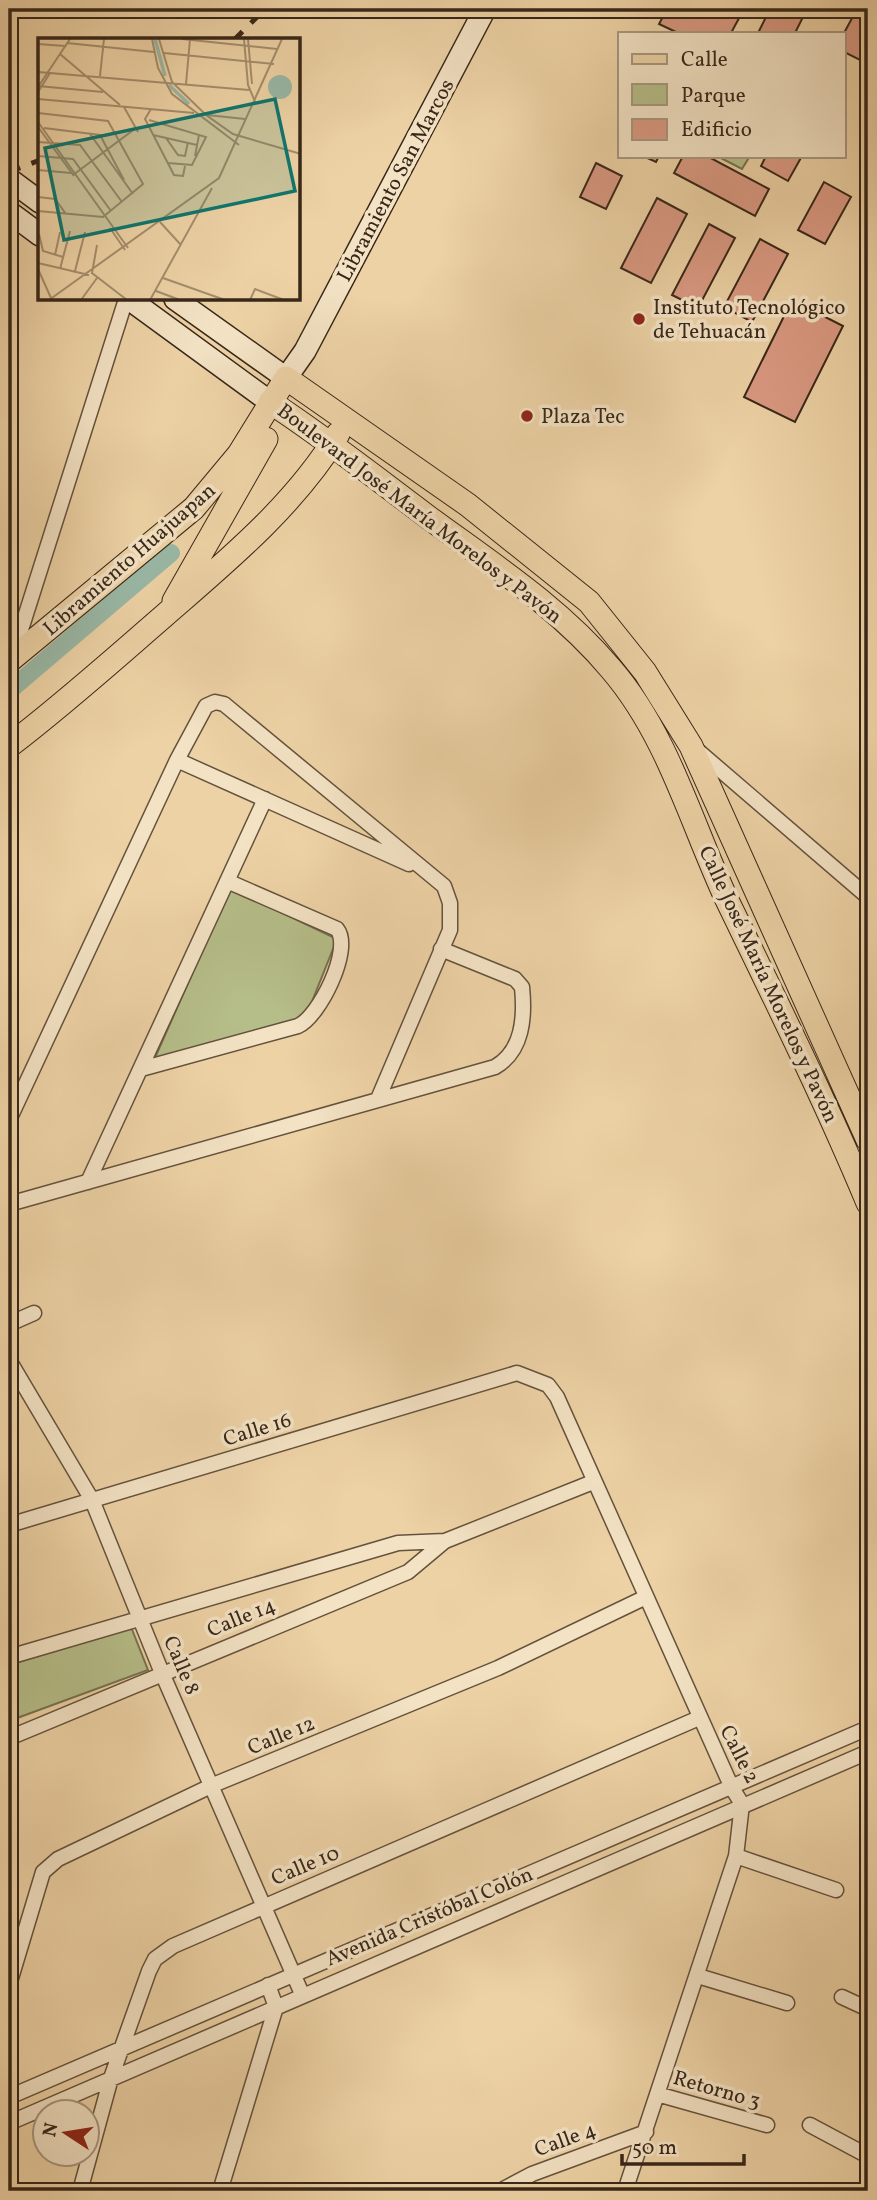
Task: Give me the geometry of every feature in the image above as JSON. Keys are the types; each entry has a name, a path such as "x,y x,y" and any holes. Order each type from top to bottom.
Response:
{"main road":[{"name":"Libramiento San Marcos","path":"291,382 305,368 305,351 485,9"},
{"path":"10,181 38,201"},
{"path":"9,212 38,234"},
{"name":"Boulevard José María Morelos y Pavón","path":"131,301 569,623 613,670 645,717 670,766"},
{"name":"Boulevard José María Morelos y Pavón","path":"178,301 468,505 590,602 645,672 691,746"},
{"path":"167,613 291,382"},
{"name":"Libramiento Huajuapan","path":"10,659 194,508 276,406"},
{"path":"9,746 74,696 237,554 330,446 347,419"},
{"path":"194,508 215,527"},
{"name":"Calle José María Morelos y Pavón","path":"691,746 868,1140"},
{"name":"Calle José María Morelos y Pavón","path":"670,766 728,901 820,1090 868,1203"}],"street":[{"path":"10,659 127,301"},
{"path":"9,1120 177,760 206,706 215,702 225,704 444,886 450,903 450,930 378,1099"},
{"path":"691,746 868,897"},
{"path":"177,760 425,871"},
{"path":"88,1182 265,799"},
{"path":"141,1069 298,1026 310,1021 323,1001 343,945 337,929 227,881"},
{"path":"9,1204 495,1067 507,1060 515,1050 519,1034 522,987 515,979 440,949"},
{"path":"9,1324 34,1314"},
{"name":"Calle 8","path":"9,1360 92,1500 162,1673 302,1994"},
{"name":"Calle 16","path":"9,1525 517,1373"},
{"name":"Calle 2","path":"517,1373 548,1385 557,1397 699,1718 732,1788 743,1804 736,1856 625,2191"},
{"name":"Calle 14","path":"9,1738 408,1572 445,1541 593,1482"},
{"name":"Calle 14","path":"9,1657 398,1543 445,1541"},
{"name":"Calle 12","path":"9,1985 43,1872 58,1859 213,1785 498,1668 646,1597"},
{"name":"Calle 10","path":"80,2191 111,2078 156,1959 173,1946 699,1718"},
{"name":"Avenida Cristóbal Colón","path":"9,2097 868,1728"},
{"name":"Avenida Cristóbal Colón","path":"9,2123 302,1994 868,1752"},
{"path":"736,1856 836,1890"},
{"path":"506,1884 516,1902"},
{"path":"698,1976 787,2003"},
{"path":"220,2191 276,2007 268,1986"},
{"path":"842,1997 868,2009"},
{"name":"Retorno 3","path":"657,2094 767,2125"},
{"path":"810,2125 868,2156"},
{"name":"Calle 4","path":"500,2191 532,2174 646,2132"}],"green space":[{"path":"721,158 749,158 742,169"},
{"path":"230,888 337,939 305,1019 154,1060"},
{"path":"131,1627 148,1670 9,1721 9,1665"}],"building":[{"path":"667,9 744,9 732,32 676,32 659,24"},
{"path":"770,9 806,11 796,32 758,32"},
{"path":"857,9 868,9 868,54 864,62 846,53 845,32"},
{"path":"682,158 711,158 769,189 755,216 674,173"},
{"path":"765,158 801,158 788,181 761,166"},
{"path":"596,163 622,176 606,209 580,197"},
{"path":"824,182 851,197 825,244 798,230"},
{"path":"657,198 687,214 651,283 621,268"},
{"path":"709,224 735,238 698,308 672,295"},
{"path":"760,239 788,254 752,322 724,307"},
{"path":"792,300 843,326 795,422 744,397"}],"waterway":[{"path":"9,691 171,553"}],"railway":[{"path":"236,38 265,9"},
{"path":"9,172 38,161"}],"place":[{"name":"Instituto Tecnológico de Tehuacán","path":"639,319"},
{"name":"Plaza Tec","path":"527,416"}]}
